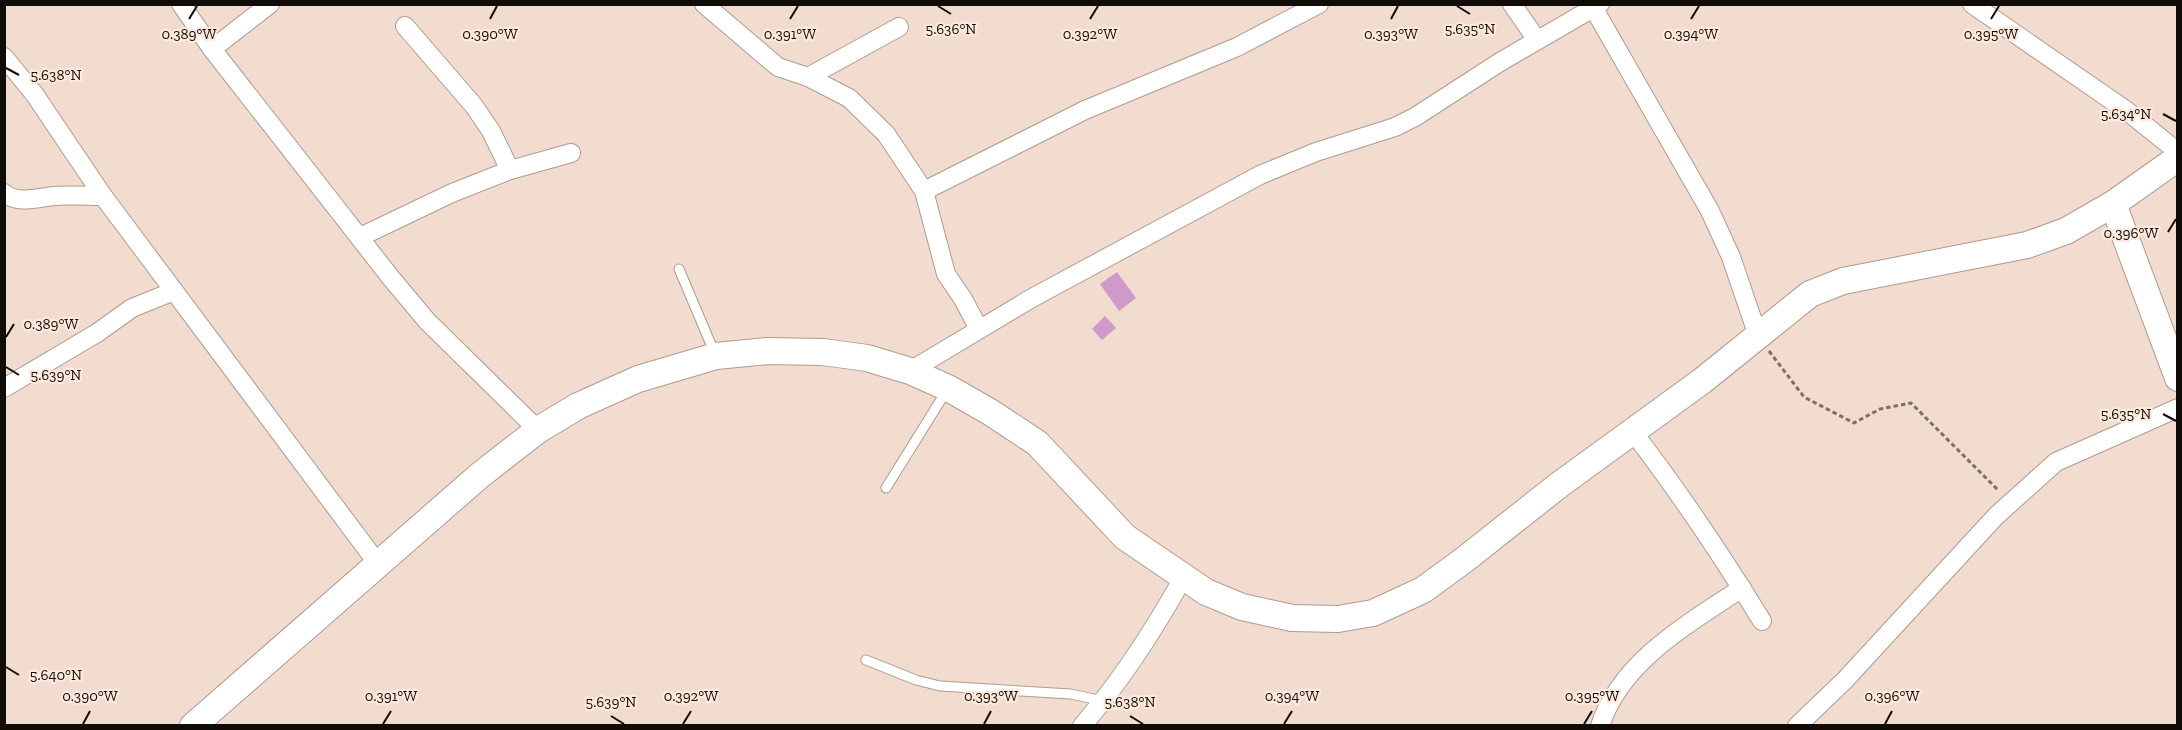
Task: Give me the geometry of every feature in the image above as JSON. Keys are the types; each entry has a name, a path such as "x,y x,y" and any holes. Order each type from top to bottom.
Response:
{"main road":[{"path":"193,726 478,476 538,430 578,406 638,379 716,356 768,351 823,352 867,358 909,371 948,388 1037,443 1125,537 1206,592 1242,607 1292,618 1338,619 1374,613 1423,590 1559,485 1702,381 1810,294 1843,281 2027,245 2066,231 2113,204 2178,158"},
{"path":"2113,204 2178,378"}],"street":[{"path":"181,4 212,49 427,321 538,430"},
{"path":"212,49 270,4"},
{"path":"704,4 777,67 808,77 849,98 886,134 924,191 946,274 979,329"},
{"path":"924,191 1085,110 1237,47 1319,4"},
{"path":"1512,4 1537,40"},
{"path":"1972,4 2127,111 2178,152"},
{"path":"909,371 979,329 1260,175 1316,152 1395,127 1415,117 1537,40 1597,7 1710,211 1731,257 1758,336"},
{"path":"405,26 474,106 491,132 510,170"},
{"path":"808,77 899,27"},
{"path":"4,57 34,95 174,291 378,564"},
{"path":"360,237 441,198 510,170 571,153"},
{"path":"4,193 9,197 31,200 55,196 104,196"},
{"path":"4,388 97,333 132,308 174,291"},
{"path":"1797,726 1845,680 1996,516 2056,462 2178,408"},
{"path":"1633,432 1684,499 1762,621"},
{"path":"1082,726 1104,701 1142,646 1183,578"},
{"path":"1600,726 1605,709 1616,690 1633,672 1670,637 1742,588"}],"lane":[{"path":"679,269 716,356"},
{"path":"886,488 948,388"},
{"path":"866,660 916,681 940,686 1071,694 1104,701"}],"path":[{"path":"1758,336 1804,397 1854,423 1880,409 1911,403 2010,503"}],"building":[{"path":"1117,272 1136,298 1119,311 1100,284"},
{"path":"1105,316 1116,328 1102,340 1092,329"}]}
